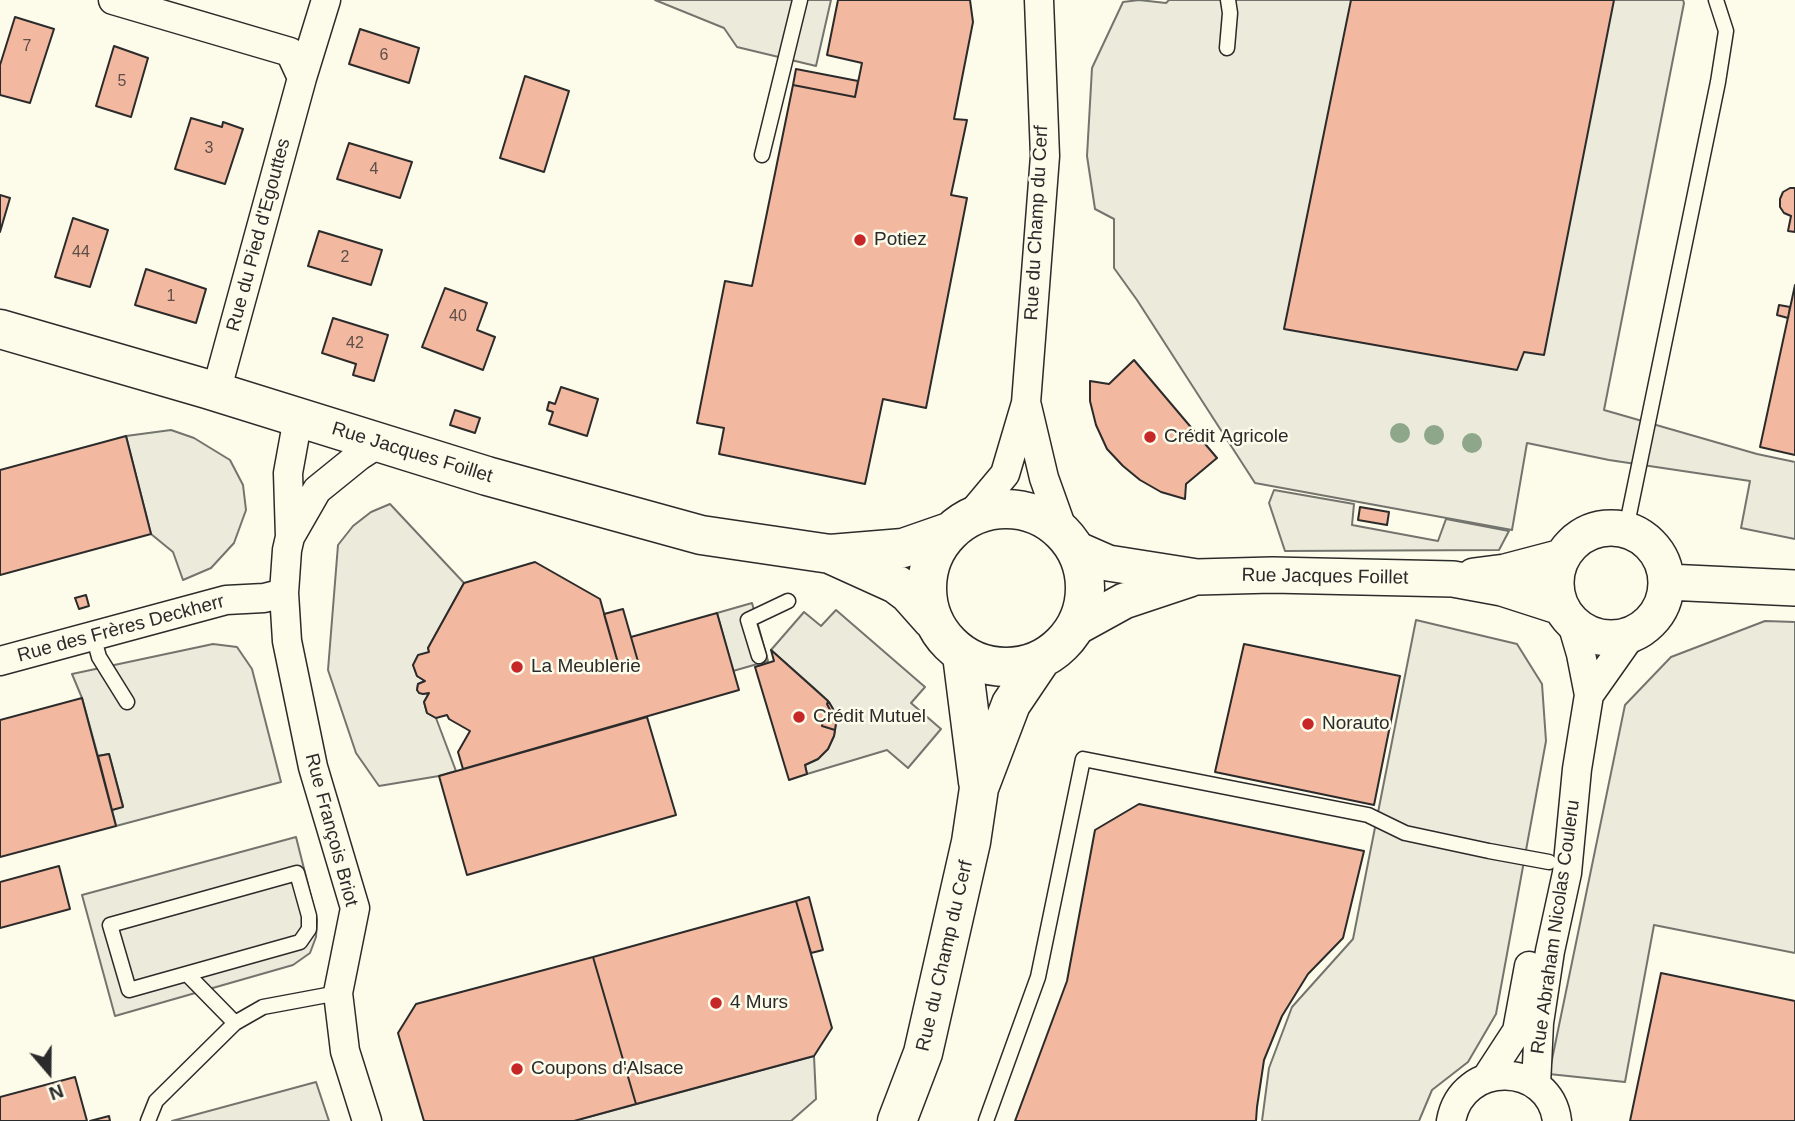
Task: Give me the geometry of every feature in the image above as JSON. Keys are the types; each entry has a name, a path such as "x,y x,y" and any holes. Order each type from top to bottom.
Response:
{"main road":[{"name":"Rue Jacques Foillet","path":"0,329 488,476 701,535 830,554 903,548 959,525"},
{"path":"1020,509 1044,518 1070,541 1085,575 1085,602 1075,628 1060,647 1040,661 1014,668 987,666 962,655 944,640 932,620 926,597 927,573 935,551 959,525 994,510 1020,509"},
{"name":"Rue Jacques Foillet","path":"830,554 896,584 908,593 932,620"},
{"name":"Rue du Champ du Cerf","path":"962,655 979,788"},
{"name":"Rue du Champ du Cerf","path":"897,1121 923,1053 971,842 979,788 1011,704 1040,661"}],"street":[{"path":"113,0 290,52 302,78"},
{"name":"Rue du Pied d'Egouttes","path":"216,392 326,0"},
{"name":"Rue du Champ du Cerf","path":"959,525 1005,474 1026,403 1045,156 1039,0"},
{"name":"Rue du Champ du Cerf","path":"1026,403 1044,478 1070,541"},
{"name":"Rue François Briot","path":"298,418 288,473 289,537 284,593 287,641 313,767 355,908 338,993 345,1051 367,1121"},
{"name":"Rue François Briot","path":"289,537 317,490 379,443"},
{"path":"1607,528 1626,529 1642,537 1655,549 1667,582 1664,598 1657,613 1646,626 1632,634 1615,638 1599,637 1583,630 1566,613 1556,591 1556,575 1562,557 1574,542 1589,532 1607,528"},
{"path":"1070,541 1108,563 1197,577"},
{"name":"Rue Jacques Foillet","path":"1197,577 1272,575 1453,579 1506,572 1562,557"},
{"path":"1075,628 1124,601 1197,577"},
{"name":"Rue Jacques Foillet","path":"1453,579 1502,588 1566,613"},
{"path":"1667,582 1795,588"},
{"name":"Rue des Frères Deckherr","path":"0,660 226,600 284,593"},
{"name":"Rue Abraham Nicolas Couleru","path":"1536,1085 1539,1023 1550,951 1567,873 1577,769 1589,695 1581,654 1566,613"},
{"name":"Rue Abraham Nicolas Couleru","path":"1589,695 1632,634"},
{"name":"Rue Abraham Nicolas Couleru","path":"1451,1121 1452,1112 1460,1097 1472,1085 1487,1077 1517,1031 1549,862 1577,769"},
{"path":"1487,1077 1512,1076 1536,1085 1548,1098 1557,1121"}],"lane":[{"path":"762,155 800,0"},
{"path":"1227,48 1230,13 1228,0"},
{"path":"1626,529 1718,82 1726,31 1716,0"},
{"path":"759,656 748,620 788,601"},
{"path":"93,635 99,657 127,702"},
{"path":"986,1121 1038,977 1083,759 1368,815 1405,833 1549,862"},
{"path":"297,873 309,916 309,929 300,942 187,974 129,990 110,925 297,873"},
{"path":"187,974 235,1023"},
{"path":"148,1121 156,1101 235,1023 263,1007 338,993"}],"shaded area":[{"path":"655,0 831,0 816,66 737,47 724,28"},
{"path":"1139,0 1166,3 1169,0 1683,0 1604,410 1757,454 1795,462 1795,539 1741,528 1750,481 1609,460 1527,443 1512,530 1255,483 1114,268 1114,219 1095,209 1087,156 1092,68 1123,2"},
{"path":"171,430 194,438 230,460 243,485 246,510 234,543 211,568 183,580 173,552 151,534 126,436"},
{"path":"1274,490 1354,504 1352,525 1438,541 1446,519 1509,531 1499,550 1285,551 1269,503"},
{"path":"390,504 464,583 428,648 429,652 413,665 417,676 425,681 418,684 417,690 423,694 429,693 424,702 427,713 436,718 456,771 379,786 356,753 328,670 338,545 353,526 371,512"},
{"path":"752,603 768,661 733,671 717,613"},
{"path":"836,610 925,687 911,703 941,729 908,768 887,750 807,774 805,765 818,759 828,749 834,736 836,723 833,709 828,701 771,650 804,612 821,626"},
{"path":"1416,620 1517,644 1542,684 1546,741 1496,1014 1468,1062 1432,1090 1419,1121 1262,1121 1269,1068 1292,1007 1353,939"},
{"path":"1765,621 1795,622 1795,953 1654,925 1625,1082 1549,1074 1625,705 1671,657"},
{"path":"213,644 237,647 252,669 281,782 116,826 112,810 123,806 109,754 98,756 82,698 72,674"},
{"path":"296,837 317,920 316,937 310,953 293,965 115,1016 82,895"},
{"path":"814,1056 816,1099 791,1121 574,1121"},
{"path":"316,1082 329,1121 172,1121"}],"building":[{"name":"Potiez","path":"838,0 970,0 973,22 954,119 967,120 951,195 967,198 926,408 883,399 865,484 719,454 724,428 697,423 725,281 752,286 793,85 855,97 862,63 827,55"},
{"path":"1351,0 1614,0 1544,355 1524,352 1517,370 1284,329"},
{"path":"15,17 54,29 30,103 0,95 0,65"},
{"path":"360,29 419,48 409,83 349,64"},
{"path":"114,46 148,58 131,117 96,106"},
{"path":"796,69 858,81 855,97 793,85"},
{"path":"525,76 569,91 544,172 500,158"},
{"path":"191,118 222,127 223,122 243,129 225,184 175,169"},
{"path":"349,143 412,162 400,198 337,179"},
{"path":"1795,188 1795,232 1788,231 1791,216 1784,213 1780,207 1783,192"},
{"path":"0,195 10,198 0,232"},
{"path":"73,218 108,230 90,287 55,277"},
{"path":"319,231 382,250 371,285 308,266"},
{"path":"146,269 206,289 196,323 135,305"},
{"path":"1795,285 1795,455 1760,447"},
{"path":"445,288 487,303 477,330 495,337 483,370 422,347"},
{"path":"1779,305 1790,307 1788,318 1777,315"},
{"path":"333,318 388,335 374,381 353,375 356,364 322,353"},
{"name":"Crédit Agricole","path":"1134,360 1217,458 1186,484 1185,499 1161,492 1123,466 1107,449 1096,425 1090,401 1090,381 1109,384"},
{"path":"561,387 598,399 587,436 549,424 553,412 547,410 549,402 555,404"},
{"path":"455,410 480,418 475,433 450,425"},
{"path":"126,436 151,534 0,575 0,470"},
{"path":"1360,507 1389,512 1387,525 1358,520"},
{"name":"La Meublerie","path":"535,562 600,599 620,670 639,665 631,637 717,613 739,690 463,769 458,752 470,731 449,719 447,715 436,718 427,713 424,702 429,693 419,693 417,690 418,684 425,681 417,676 413,665 418,655 429,652 428,648 464,583"},
{"path":"86,595 89,606 79,609 75,598"},
{"path":"623,609 639,665 620,670 604,614"},
{"name":"Norauto","path":"1244,644 1400,676 1374,805 1215,772"},
{"name":"Crédit Mutuel","path":"771,650 828,701 832,714 823,719 822,726 835,730 828,749 818,759 805,765 807,774 789,780 755,667 774,661"},
{"path":"82,698 116,826 0,857 0,720"},
{"path":"829,702 836,723 835,730 822,726 823,719 832,714 827,704"},
{"path":"647,717 676,815 467,875 439,776"},
{"path":"109,754 123,807 112,810 98,756"},
{"path":"1139,804 1364,851 1343,938 1308,974 1282,1016 1264,1060 1256,1121 1015,1121 1067,981 1095,830"},
{"path":"59,866 70,909 0,928 0,882"},
{"path":"809,897 823,950 811,953 796,901"},
{"name":"4 Murs","path":"796,901 832,1028 814,1056 636,1104 593,957"},
{"name":"Coupons d'Alsace","path":"593,957 636,1104 574,1121 424,1121 398,1033 416,1004"},
{"path":"1661,973 1795,1001 1795,1121 1630,1121"},
{"path":"75,1077 87,1121 0,1121 0,1097"},
{"path":"109,1116 110,1121 90,1121"}],"place":[{"name":"Potiez","path":"860,240"},
{"name":"Crédit Agricole","path":"1150,437"},
{"name":"La Meublerie","path":"517,667"},
{"name":"Crédit Mutuel","path":"799,717"},
{"name":"Norauto","path":"1308,724"},
{"name":"4 Murs","path":"716,1003"},
{"name":"Coupons d'Alsace","path":"517,1069"}]}
